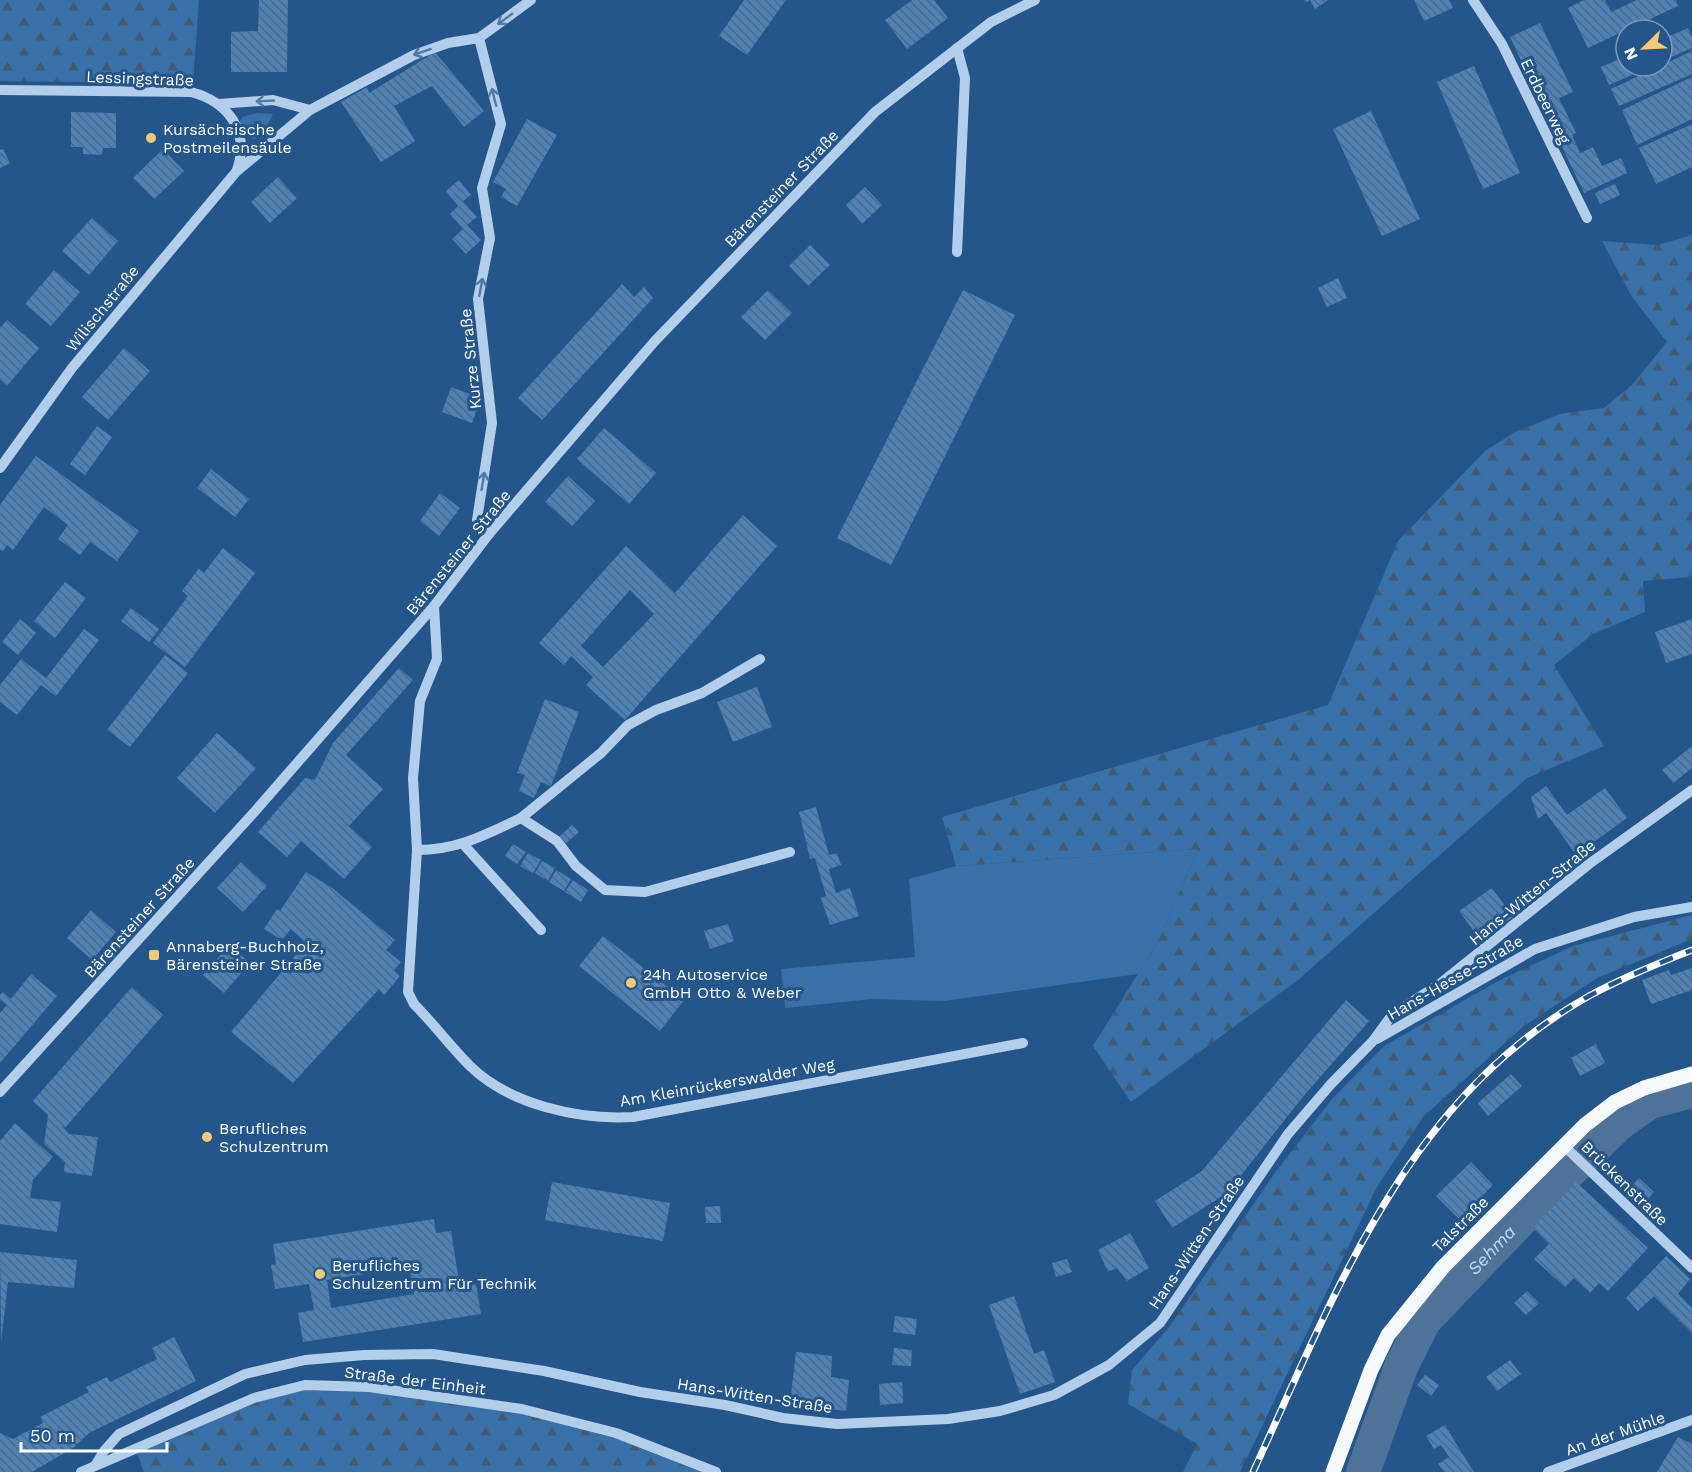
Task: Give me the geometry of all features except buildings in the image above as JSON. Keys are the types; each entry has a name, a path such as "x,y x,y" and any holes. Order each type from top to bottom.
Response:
{"main road":[{"name":"Talstraße","path":"1334,1472 1371,1370 1388,1335 1443,1267 1568,1150 1615,1102 1644,1088 1692,1074"}],"street":[{"name":"Wilischstraße","path":"0,468 72,368 236,172 309,110 414,54 478,38 531,0"},
{"name":"Bärensteiner Straße","path":"0,1092 257,809 434,606 489,534 654,342 874,112 991,22 1035,0"},
{"name":"Erdbeerweg","path":"1473,0 1502,44 1587,218"},
{"name":"Kurze Straße","path":"478,38 501,124 482,188 490,238 478,299 492,423 477,520 489,534"},
{"path":"957,48 965,78 957,252"},
{"name":"Lessingstraße","path":"0,90 191,92 210,97 219,104 273,100 309,110"},
{"name":"Wilischstraße","path":"219,104 242,136 242,154 236,172"},
{"name":"Am Kleinrückerswalder Weg","path":"434,606 437,659 420,701 412,778 417,850 408,992 414,1004 471,1067 510,1093 562,1111 602,1119 633,1117 1023,1043"},
{"path":"417,850 443,850 463,844 521,818 600,753 628,725 656,710 702,693 760,659"},
{"name":"Hans-Witten-Straße","path":"96,1464 119,1434 245,1374 305,1360 364,1355 433,1354 543,1371 640,1392 725,1405 783,1418 837,1424 948,1419 1000,1411 1054,1395 1109,1365 1160,1323 1288,1134 1331,1084 1373,1041 1392,1016 1441,983 1589,864 1692,790"},
{"path":"521,818 557,841 576,867 606,890 645,892 790,852"},
{"path":"463,844 541,930"},
{"name":"Hans-Hesse-Straße","path":"1373,1041 1535,949 1634,917 1692,907"},
{"name":"Brückenstraße","path":"1568,1150 1692,1268"},
{"name":"Straße der Einheit","path":"81,1472 254,1398 305,1385 369,1387 522,1409 616,1433 716,1472"},
{"name":"An der Mühle","path":"1548,1472 1692,1420"}],"green space":[{"path":"0,0 199,0 193,83 0,81"},
{"path":"257,113 273,114 266,128 254,139 247,135 239,124 242,117"},
{"path":"1692,235 1692,577 1643,581 1645,612 1593,634 1554,665 1604,746 1527,778 1298,980 1131,1102 1093,1046 1159,940 1198,849 956,866 942,817 1328,705 1398,541 1485,451 1515,432 1560,414 1604,408 1632,385 1667,342 1632,297 1602,241 1658,245"},
{"path":"1198,849 1159,940 1138,974 944,1001 872,999 785,1008 781,969 915,957 909,879 956,866"},
{"path":"1692,915 1692,939 1597,978 1524,1026 1423,1117 1377,1187 1240,1472 1183,1472 1197,1444 1128,1404 1132,1370 1170,1326 1277,1170 1333,1098 1384,1046 1502,979 1573,946"},
{"path":"305,1385 522,1409 616,1433 716,1472 144,1472 135,1448 254,1398"}],"waterway":[{"name":"Sehma","path":"1363,1472 1401,1367 1424,1321 1539,1201 1621,1122 1650,1102 1692,1091"}],"railway":[{"path":"1253,1472 1348,1269 1384,1205 1424,1144 1471,1089 1525,1039 1589,996 1627,977 1692,950"}],"place":[{"name":"Kursächsische Postmeilensäule","path":"151,138"},
{"name":"Annaberg-Buchholz, Bärensteiner Straße","path":"154,955"},
{"name":"24h Autoservice GmbH Otto & Weber","path":"631,983"},
{"name":"Berufliches Schulzentrum","path":"207,1137"},
{"name":"Berufliches Schulzentrum Für Technik","path":"320,1274"}]}
